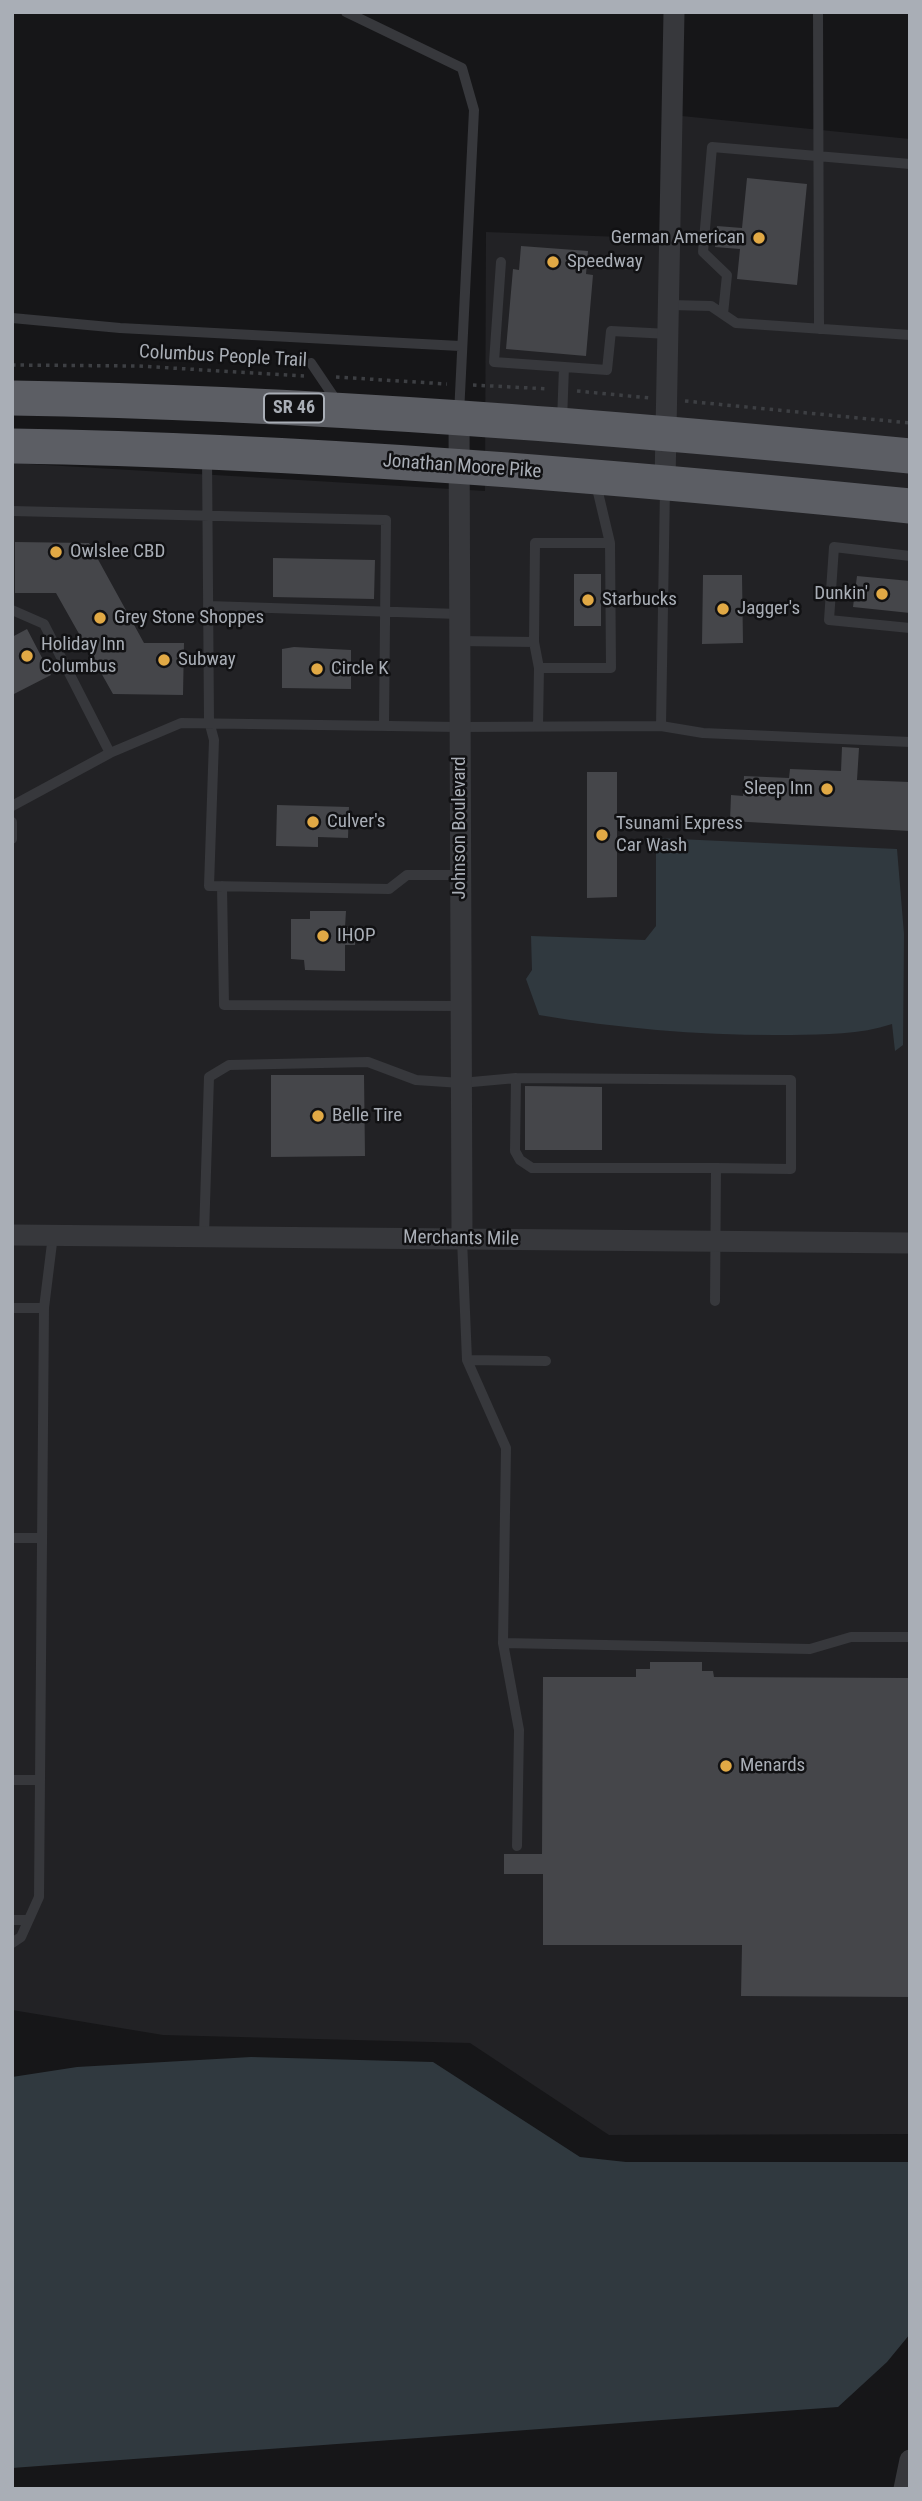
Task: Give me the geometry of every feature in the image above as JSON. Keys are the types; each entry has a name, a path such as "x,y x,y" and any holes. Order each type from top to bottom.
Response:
{"highway":[{"name":"SR 46","path":"12,398 129,400 459,417 910,456"},
{"name":"Jonathan Moore Pike","path":"12,446 207,452 458,466 665,482 910,506"}],"street":[{"path":"665,482 674,12"},
{"name":"Johnson Boulevard","path":"459,417 462,1239"},
{"name":"Merchants Mile","path":"12,1235 910,1243"},
{"path":"904,2489 910,2460"}],"lane":[{"path":"346,12 462,68 474,110 460,346 459,417"},
{"path":"818,12 819,329"},
{"path":"723,314 727,275 703,252 712,147 910,164"},
{"path":"501,262 494,362 607,370 611,331 669,334"},
{"path":"670,305 711,306 736,323 910,335"},
{"path":"12,318 120,328 460,346"},
{"path":"311,363 343,411"},
{"path":"562,425 564,368"},
{"path":"207,452 209,721 214,740 209,886 389,889 407,875 460,875"},
{"path":"539,667 611,668 610,542 601,497 593,476"},
{"path":"661,726 665,482"},
{"path":"12,511 386,520 384,726"},
{"path":"538,726 539,667 534,642 535,543 610,542"},
{"path":"910,555 834,547 829,620 910,628"},
{"path":"208,606 458,614"},
{"path":"12,610 44,624 110,753"},
{"path":"458,641 534,642"},
{"path":"12,806 110,753 181,723 209,721 459,727 661,726 702,733 910,742"},
{"path":"12,822 15,828 12,839"},
{"path":"222,886 224,1005 461,1006"},
{"path":"204,1235 209,1077 229,1065 368,1062 416,1080 461,1083 516,1078 791,1080 791,1169 532,1167 520,1160 515,1151 516,1078"},
{"path":"715,1301 716,1168"},
{"path":"13,1942 21,1937 38,1897 44,1308 53,1235"},
{"path":"462,1239 467,1360 506,1448 503,1643 519,1730 517,1846"},
{"path":"12,1308 44,1308"},
{"path":"467,1360 546,1361"},
{"path":"12,1538 42,1538"},
{"path":"503,1643 810,1649 850,1637 910,1637"},
{"path":"12,1780 39,1780"},
{"path":"12,1920 28,1920"}],"path":[{"name":"Columbus People Trail","path":"12,365 138,366 432,383"},
{"path":"480,386 544,389"},
{"path":"581,391 642,397"},
{"path":"689,402 910,423"}],"shaded area":[{"path":"682,116 910,139 910,2134 609,2135 470,2043 163,2035 12,2010 12,463 485,491 486,232 676,239"},
{"path":"656,838 897,849 904,934 903,1045 895,1051 892,1024 842,1033 728,1034 633,1028 539,1015 526,979 532,970 531,936 645,940 656,926"},
{"path":"251,2057 433,2062 580,2157 626,2162 910,2162 910,2334 887,2362 838,2407 12,2468 12,2077 77,2067"}],"building":[{"name":"German American","path":"747,178 807,184 797,285 737,279 740,249 715,247 717,226 742,228"},
{"name":"Speedway","path":"521,246 588,251 586,274 593,275 586,356 506,349 513,269 519,270"},
{"name":"Grey Stone Shoppes","path":"15,542 89,543 144,643 184,643 183,695 113,694 56,593 15,593"},
{"path":"273,558 375,560 374,599 273,597"},
{"name":"Starbucks","path":"574,574 601,574 601,626 574,626"},
{"name":"Jagger's","path":"703,575 742,575 743,643 702,644"},
{"name":"Dunkin'","path":"857,576 910,581 910,613 853,607"},
{"name":"Holiday Inn Columbus","path":"27,629 51,675 12,695 12,637"},
{"name":"Circle K","path":"294,647 351,650 351,689 282,688 282,649"},
{"name":"Sleep Inn","path":"842,747 859,748 857,780 910,782 910,831 730,821 731,795 743,796 744,776 789,778 790,769 841,771"},
{"name":"Tsunami Express Car Wash","path":"587,772 617,772 617,897 587,898"},
{"name":"Culver's","path":"277,805 349,807 348,838 318,837 318,847 276,846"},
{"name":"IHOP","path":"310,911 346,911 345,927 356,927 355,945 345,945 345,971 305,970 304,960 291,959 291,919 310,919"},
{"name":"Belle Tire","path":"271,1075 364,1075 365,1156 271,1157"},
{"path":"525,1086 602,1087 602,1150 525,1150"},
{"name":"Menards","path":"650,1662 702,1662 702,1671 713,1671 714,1677 910,1678 910,1997 741,1996 742,1945 543,1945 543,1874 504,1874 504,1854 542,1854 543,1677 636,1677 636,1669 650,1669"}],"place":[{"name":"German American","path":"759,238"},
{"name":"Speedway","path":"553,262"},
{"name":"Owlslee CBD","path":"56,552"},
{"name":"Dunkin'","path":"882,594"},
{"name":"Starbucks","path":"588,600"},
{"name":"Jagger's","path":"723,609"},
{"name":"Grey Stone Shoppes","path":"100,618"},
{"name":"Holiday Inn Columbus","path":"27,656"},
{"name":"Subway","path":"164,660"},
{"name":"Circle K","path":"317,669"},
{"name":"Sleep Inn","path":"827,789"},
{"name":"Culver's","path":"313,822"},
{"name":"Tsunami Express Car Wash","path":"602,835"},
{"name":"IHOP","path":"323,936"},
{"name":"Belle Tire","path":"318,1116"},
{"name":"Menards","path":"726,1766"}]}
